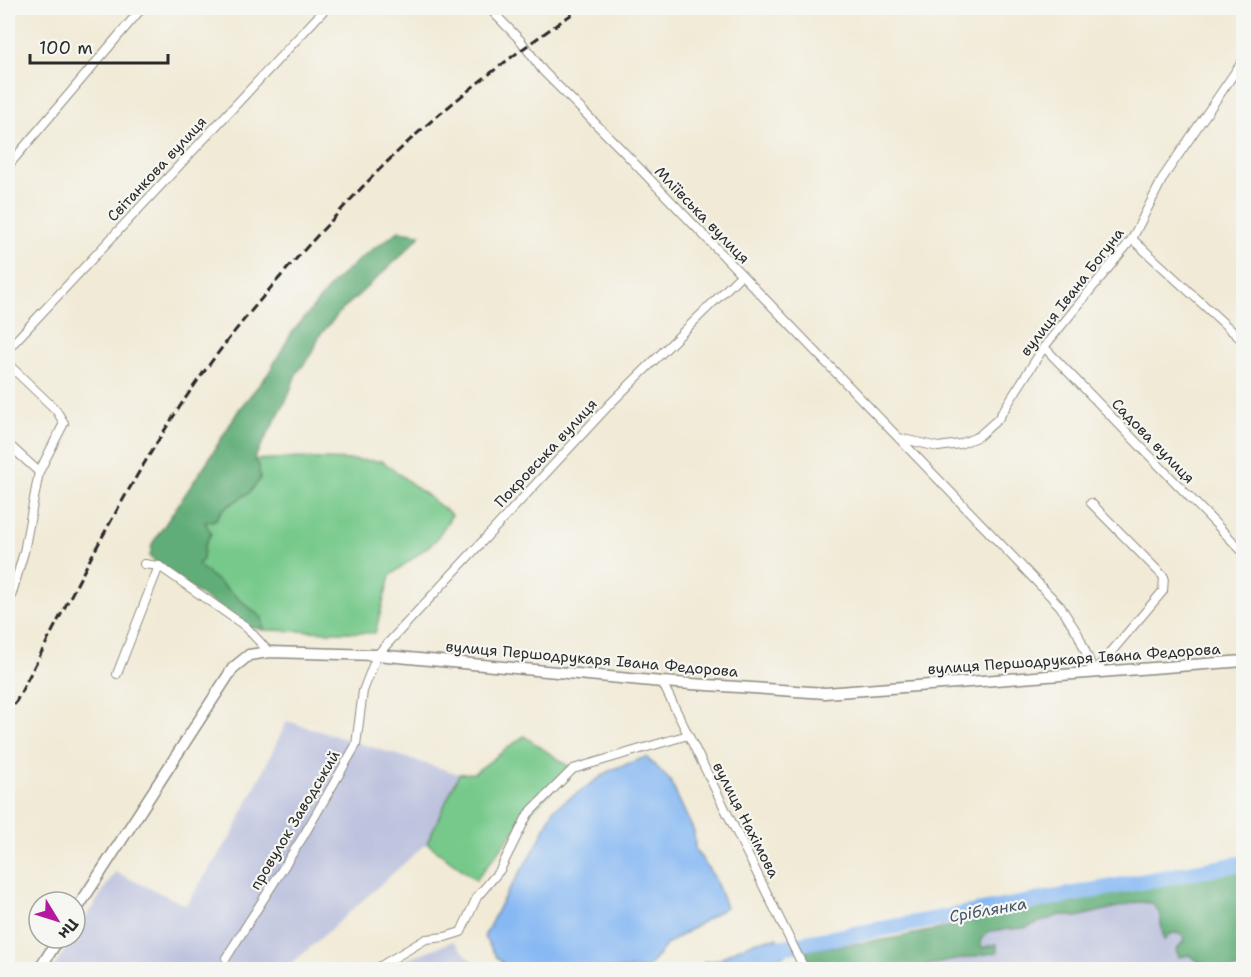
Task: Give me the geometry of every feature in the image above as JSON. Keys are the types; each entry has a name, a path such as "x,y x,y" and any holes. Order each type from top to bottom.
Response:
{"street":[{"path":"8,166 142,8"},
{"name":"Світанкова вулиця","path":"8,349 326,8"},
{"name":"Мліївська вулиця","path":"489,8 521,41 543,71 898,438"},
{"name":"вулиця Івана Богуна","path":"898,438 938,447 960,444 979,436 998,419 1044,347 1132,239 1164,176 1244,59"},
{"path":"1132,239 1244,342"},
{"name":"Покровська вулиця","path":"377,655 611,403 741,275"},
{"name":"Садова вулиця","path":"1044,347 1244,554"},
{"path":"8,364 56,410 64,423 39,472 24,552 8,606"},
{"path":"898,438 1060,606 1078,634 1094,672 1163,591 1164,577 1091,503"},
{"path":"8,444 39,472"},
{"path":"144,564 159,566 245,626 269,652"},
{"path":"117,674 159,566"},
{"name":"вулиця Першодрукаря Івана Федорова","path":"87,893 233,668 249,655 269,652 377,655 662,682 825,693 1244,661"},
{"name":"провулок Заводський","path":"226,958 304,834 356,745 363,691 377,655"},
{"name":"вулиця Нахімова","path":"662,682 806,969"},
{"path":"374,969 426,939 461,932 477,897 500,870 528,814 573,769 688,735"},
{"path":"39,969 51,950"}],"shaded area":[{"path":"287,721 459,774 427,843 286,969 52,970 65,950 87,950 87,915 115,872 186,905 232,835"},
{"path":"1138,902 1152,903 1159,912 1164,939 1172,933 1180,934 1185,939 1176,950 1190,955 1208,970 921,970 923,966 998,952 996,944 982,949 980,941 989,931 1024,928 1060,915 1077,917"},
{"path":"453,941 480,969 389,969 395,964"}],"green space":[{"path":"399,231 421,234 402,255 341,311 320,335 312,354 296,374 288,397 254,459 259,465 260,479 250,492 223,509 215,520 205,522 211,533 204,547 203,559 198,565 262,618 264,630 245,626 159,566 150,557 152,544 240,408 268,374 291,334 335,281 363,256"},
{"path":"294,458 382,461 452,515 435,541 390,576 375,633 264,630 262,618 197,565 203,559 204,547 211,533 204,522 215,520 223,509 250,492 260,479 254,460"},
{"path":"524,736 573,769 528,814 476,880 427,843 459,774 474,773"},
{"path":"1243,863 1243,969 1208,969 1190,955 1179,957 1176,950 1185,939 1180,934 1172,933 1164,940 1159,912 1152,903 1138,902 1077,917 1060,915 1024,928 989,931 980,941 982,948 996,944 998,952 924,966 921,969 813,969 805,950 889,939 1024,908 1181,878"}],"water":[{"path":"646,757 669,779 694,832 695,849 714,877 726,907 667,944 647,969 509,969 498,959 484,937 502,901 536,847 554,809 611,770"},
{"path":"777,938 786,954 759,969 702,969 704,962 719,960 757,941"}],"waterway":[{"name":"Сріблянка","path":"738,970 767,951 783,947 1244,863"}],"railway":[{"path":"8,717 139,472 189,393 239,326 312,241 401,148 480,82 581,8"}]}
